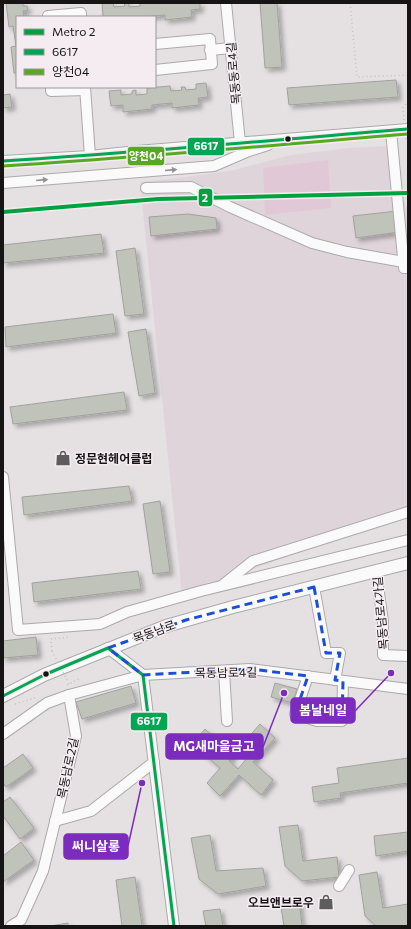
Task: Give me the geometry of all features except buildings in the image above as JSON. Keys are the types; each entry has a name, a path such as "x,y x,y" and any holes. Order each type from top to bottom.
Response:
{"main road":[{"name":"목동남로","path":"3,696 44,675 108,648 166,626 233,607 408,563"}],"street":[{"name":"목동동로4길","path":"226,3 240,143"},
{"path":"48,16 81,13 81,16"},
{"path":"156,44 210,38 212,64 156,70"},
{"path":"210,50 231,48"},
{"path":"51,88 51,91 85,88 90,156"},
{"path":"3,161 90,156 408,129"},
{"path":"146,188 191,187 230,207 312,242 347,252 406,265 404,215 391,131"},
{"path":"3,183 214,166 249,151 287,139"},
{"path":"214,166 227,160 240,143"},
{"path":"3,477 18,630 100,624 128,612 221,586 408,540"},
{"path":"221,586 253,561 408,512"},
{"name":"목동남로4가길","path":"376,571 383,622 383,655 408,656"},
{"path":"308,676 295,714 317,721 342,721 339,680 340,653 326,653 314,587"},
{"path":"108,648 143,675 174,926"},
{"name":"목동남로4길","path":"69,695 143,675 250,669 408,689"},
{"path":"224,670 227,721"},
{"path":"3,734 47,703 69,695"},
{"name":"목동남로2길","path":"11,926 21,920 43,871 76,736 69,695"},
{"name":"목동남로2길","path":"55,821 91,812 154,762"},
{"path":"340,886 349,870"}],"path":[{"path":"350,3 357,77 407,75 408,82"},
{"path":"403,118 408,117"},
{"path":"71,637 51,639 52,651 69,684 81,678"}],"highlighted area":[{"path":"314,587 326,653 340,653 335,680 343,681 342,721 317,721 295,714 308,676 250,669 143,675 108,648 186,620"}],"shaded area":[{"path":"386,146 392,182 400,181 406,207 408,207 408,515 346,535 182,595 140,182 234,170 290,155 349,148"},
{"path":"328,160 331,208 265,215 263,168"}],"metro line":[{"name":"2","path":"3,212 158,199 408,193"}],"transit line":[{"name":"6617","path":"3,161 408,129"},
{"name":"양천04","path":"3,166 408,134"},
{"name":"6617","path":"3,696 44,675 108,648 143,675 174,926"}],"place":[{"name":"정문현헤어클럽","path":"63,458"},
{"name":"봄날네일","path":"391,673"},
{"name":"MG새마을금고","path":"284,693"},
{"name":"써니살롱","path":"142,783"},
{"name":"오브앤브로우","path":"326,902"}]}
